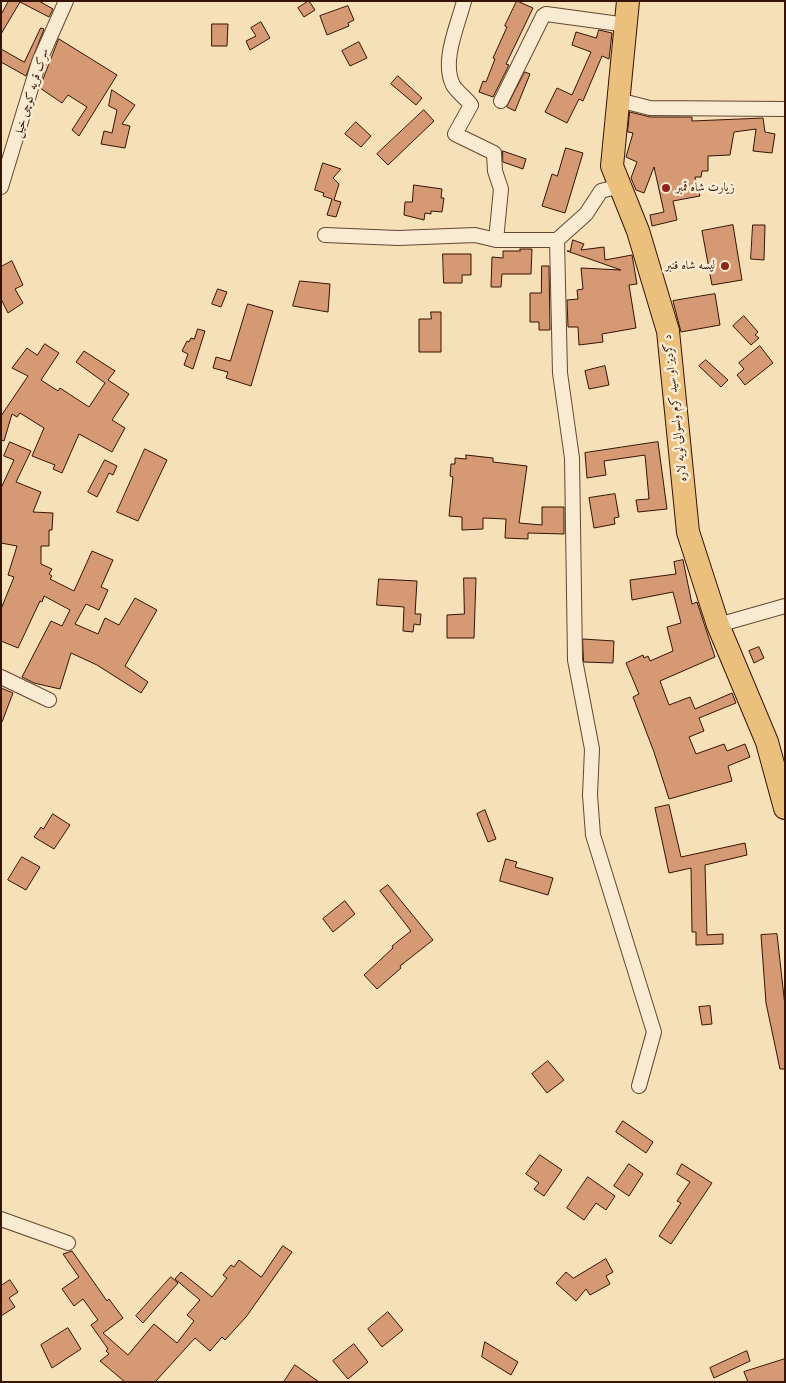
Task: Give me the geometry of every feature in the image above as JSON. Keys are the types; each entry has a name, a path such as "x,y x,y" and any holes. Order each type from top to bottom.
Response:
{"highway":[{"name":"د ګردیز او سید کرم ولسوالۍ لویه لاره","path":"628,1 612,166 638,231 668,330 688,532 718,625 767,742 785,808"}],"street":[{"name":"سرک قریه کوچی خیل","path":"1,187 40,62 66,1"},
{"path":"464,1 450,57 449,74 454,87 471,105 455,134 494,153 495,171 501,189 496,240"},
{"path":"501,101 542,16 546,14 626,25"},
{"path":"618,100 650,108 785,110"},
{"path":"325,235 398,238 475,235 496,240 557,240 586,214 601,191 620,186"},
{"path":"557,240 560,372 572,458 575,660 592,749 590,795 593,835 654,1032 639,1086"},
{"path":"718,625 785,606"},
{"path":"1,677 48,700"},
{"path":"1,1219 68,1243"}],"building":[{"path":"9,1 39,1 53,9 49,17 20,2 1,34 1,15"},
{"path":"309,1 315,10 304,17 298,8"},
{"path":"517,1 533,8 506,64 509,65 493,97 479,92 483,81 486,82 495,59 493,58 507,27 505,26"},
{"path":"348,6 354,20 348,23 349,26 327,35 320,16"},
{"path":"261,22 270,38 250,50 246,41 256,36 251,28"},
{"path":"212,24 228,24 227,46 212,46"},
{"path":"41,28 44,29 26,76 1,62 1,49 24,62"},
{"path":"599,30 612,33 609,59 602,56 583,101 579,99 567,123 545,112 557,88 572,95 591,52 572,45 576,32 596,38"},
{"path":"59,39 117,75 79,136 72,130 87,107 68,95 62,103 40,88"},
{"path":"359,42 367,58 350,66 342,51"},
{"path":"525,72 530,74 515,111 507,107"},
{"path":"398,76 422,98 416,105 391,84"},
{"path":"112,90 135,105 122,124 130,126 125,148 101,144 104,131 112,133 117,110 109,106"},
{"path":"424,110 434,121 388,165 377,154"},
{"path":"630,112 650,117 692,117 692,121 763,118 765,132 775,134 772,153 753,151 756,129 734,132 730,155 708,156 708,171 702,171 701,177 695,177 700,196 673,201 677,220 652,226 650,215 664,212 654,167 644,193 636,190 631,178 637,162 626,157 633,133 628,132"},
{"path":"356,122 371,136 361,147 345,134"},
{"path":"566,148 583,153 565,213 542,206 552,174 557,176"},
{"path":"503,151 526,159 523,169 503,162"},
{"path":"323,163 341,169 333,178 339,184 334,200 341,202 336,217 327,215 332,199 323,196 324,193 315,190"},
{"path":"414,185 442,189 441,198 444,198 442,212 431,211 431,214 425,213 424,220 404,215 405,202 412,202"},
{"path":"733,225 742,280 712,285 702,231"},
{"path":"753,225 765,225 764,260 751,259"},
{"path":"573,240 584,244 581,250 604,247 605,260 632,255 637,284 629,285 636,328 602,334 603,342 579,345 578,327 568,327 567,300 578,299 577,290 583,289 581,268 621,270 567,251 570,251"},
{"path":"520,249 532,249 531,274 502,274 501,287 491,287 492,257 503,258 503,251 520,251"},
{"path":"443,254 471,254 471,275 462,275 462,283 444,283"},
{"path":"12,261 23,285 15,289 23,303 8,313 1,299 1,267"},
{"path":"542,266 549,266 550,330 539,330 539,322 530,322 530,293 541,293"},
{"path":"300,281 330,284 328,312 293,306"},
{"path":"218,289 227,292 221,307 212,304"},
{"path":"715,294 720,325 681,332 673,301"},
{"path":"248,304 273,311 251,386 226,378 228,372 213,368 216,357 230,361"},
{"path":"431,312 441,312 441,352 419,352 419,319 431,319"},
{"path":"744,316 758,332 755,335 759,338 751,345 733,326"},
{"path":"198,329 205,331 193,369 184,365 188,354 182,351 187,341 189,342 191,338 194,339"},
{"path":"45,344 59,353 41,380 58,391 60,388 89,407 105,383 76,362 84,351 115,371 108,380 129,394 112,420 125,428 112,452 79,434 62,473 53,469 55,465 32,456 44,428 20,413 17,417 12,414 4,441 1,440 1,416 28,376 12,368 27,348 37,355"},
{"path":"760,346 773,363 745,385 737,375 744,369 739,363"},
{"path":"706,360 728,380 721,387 699,366"},
{"path":"605,366 609,385 589,389 585,371"},
{"path":"10,442 31,451 16,482 41,492 33,512 53,513 52,530 49,530 49,546 41,546 41,564 52,569 49,574 52,576 50,579 74,591 92,551 113,560 101,587 108,590 99,610 86,604 75,624 98,634 105,618 119,625 135,598 157,610 125,666 148,682 141,693 97,665 71,653 60,689 34,683 22,677 51,621 62,626 70,610 44,596 18,648 1,641 1,609 14,577 8,575 17,546 1,543 1,488 14,460 4,456"},
{"path":"658,442 667,509 638,512 636,500 649,499 645,455 604,461 606,475 587,478 585,453"},
{"path":"145,449 167,460 138,521 117,512"},
{"path":"466,455 493,458 493,462 527,466 519,523 542,525 542,507 564,507 564,534 528,533 528,539 505,538 506,519 483,518 483,529 462,530 462,517 449,516 453,477 450,476 451,464 455,464 455,458 466,459"},
{"path":"105,460 117,466 113,475 109,473 97,497 88,492"},
{"path":"615,494 619,517 614,518 615,524 594,528 589,498"},
{"path":"683,560 692,604 697,602 715,657 660,681 669,705 690,697 695,709 732,693 736,703 699,718 704,731 689,737 696,754 724,744 727,751 745,744 750,757 728,766 732,781 669,799 633,697 639,694 626,663 643,655 644,658 648,656 650,661 673,651 667,627 681,623 673,592 632,600 630,580 676,574 674,562"},
{"path":"464,578 476,578 474,638 447,638 447,615 464,614"},
{"path":"379,579 417,581 415,614 421,614 420,625 414,624 413,632 403,631 404,607 377,605"},
{"path":"583,639 614,641 613,663 584,662"},
{"path":"759,647 764,658 754,663 749,651"},
{"path":"1,688 13,693 2,722 1,722"},
{"path":"669,805 681,857 745,843 747,855 705,865 707,935 723,934 723,944 696,945 696,932 692,932 691,868 669,873 655,808"},
{"path":"485,810 496,839 488,842 477,814"},
{"path":"53,814 70,825 54,849 34,837 41,827 43,829"},
{"path":"22,857 40,867 26,890 8,880"},
{"path":"506,859 517,862 515,867 553,878 548,895 500,881"},
{"path":"388,885 433,940 400,966 401,968 377,989 364,975 393,948 392,946 411,931 380,891"},
{"path":"345,901 355,914 333,932 323,919"},
{"path":"777,934 785,1006 785,1069 780,1069 766,1003 761,935"},
{"path":"710,1006 712,1024 702,1025 699,1007"},
{"path":"548,1061 564,1080 547,1093 532,1074"},
{"path":"623,1121 653,1142 646,1153 616,1132"},
{"path":"540,1155 562,1170 544,1196 534,1189 539,1183 526,1174"},
{"path":"629,1164 643,1174 629,1196 614,1186"},
{"path":"682,1164 712,1183 671,1244 659,1236 681,1203 677,1201 690,1182 677,1174"},
{"path":"588,1177 615,1196 606,1210 596,1203 584,1220 567,1208"},
{"path":"283,1246 292,1252 246,1317 225,1340 222,1337 210,1351 195,1338 155,1382 125,1382 100,1361 109,1354 106,1351 108,1349 91,1325 98,1320 83,1299 74,1306 62,1289 79,1277 63,1254 72,1251 107,1301 109,1299 123,1318 103,1333 128,1355 154,1324 177,1343 194,1321 187,1315 200,1300 175,1279 181,1272 212,1297 227,1278 223,1275 231,1265 234,1267 239,1260 261,1277"},
{"path":"606,1259 613,1272 606,1276 610,1284 590,1295 586,1289 576,1301 556,1283 566,1272 573,1278"},
{"path":"171,1277 178,1283 143,1323 136,1316"},
{"path":"10,1280 18,1292 9,1298 15,1307 1,1316 1,1286"},
{"path":"388,1312 403,1330 382,1347 368,1329"},
{"path":"68,1328 81,1349 52,1368 41,1345"},
{"path":"485,1342 518,1362 511,1375 482,1357"},
{"path":"354,1344 368,1362 348,1379 333,1361"},
{"path":"747,1351 750,1361 714,1378 710,1368"},
{"path":"785,1359 785,1382 748,1382 744,1372"},
{"path":"295,1365 319,1382 284,1382"}],"place":[{"name":"زیارت شاه قمبر","path":"666,188"},
{"name":"لیسه شاه قنبر","path":"725,266"}]}
